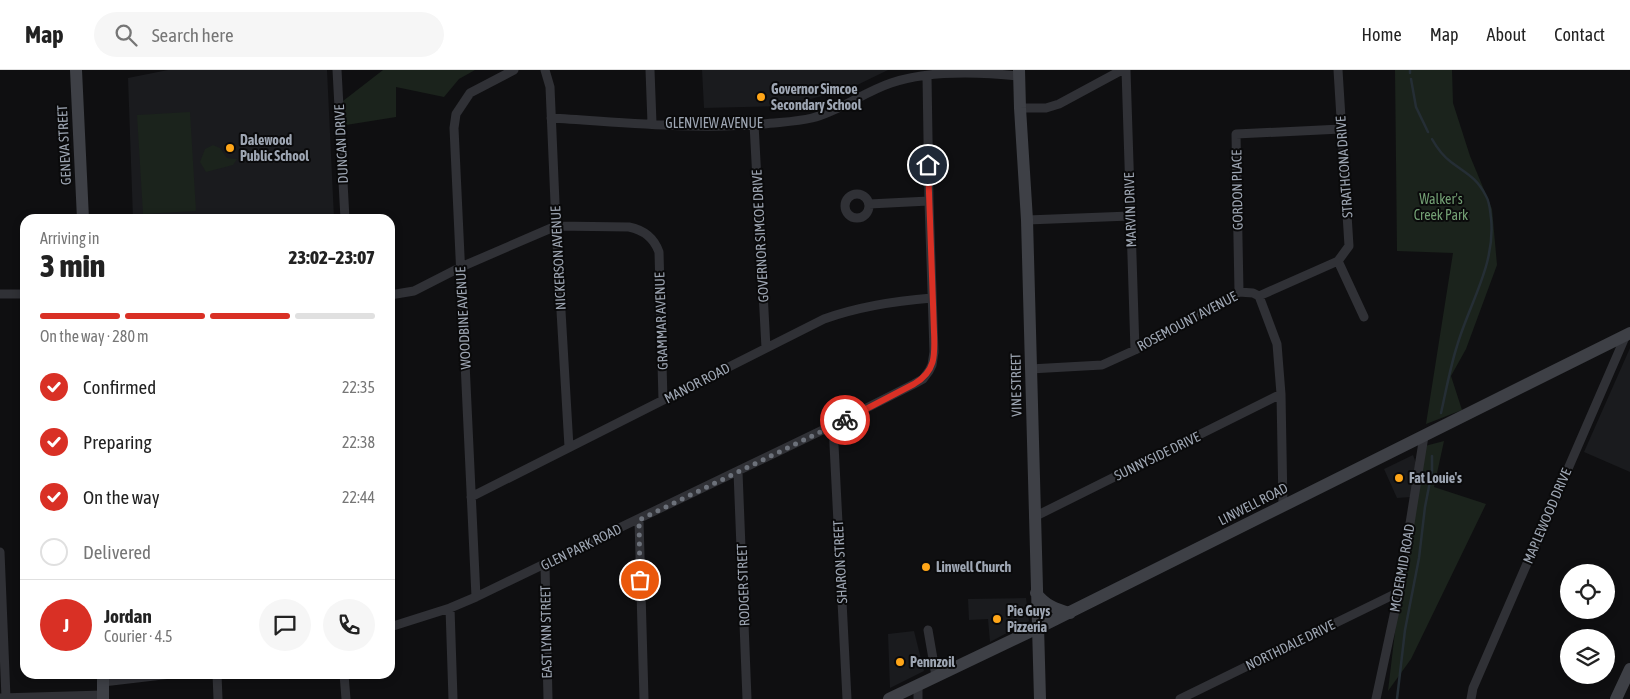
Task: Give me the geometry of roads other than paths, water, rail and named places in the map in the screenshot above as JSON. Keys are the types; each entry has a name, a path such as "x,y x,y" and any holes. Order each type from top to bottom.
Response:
{"main road":[{"name":"GENEVA STREET","path":"76,70 82,214"},
{"name":"VINE STREET","path":"1019,73 1027,220 1040,699"},
{"name":"LINWELL ROAD","path":"889,699 1070,613 1628,334"},
{"path":"1036,593 1046,604 1055,609 1070,613"},
{"path":"1616,699 1630,669"},
{"path":"103,679 103,697"}],"street":[{"name":"DUNCAN DRIVE","path":"337,70 345,214"},
{"name":"WOODBINE AVENUE","path":"476,597 454,128 456,114 470,92 514,70"},
{"name":"NICKERSON AVENUE","path":"545,70 550,87 569,447"},
{"path":"650,70 652,123"},
{"path":"1020,108 1046,108 1059,104 1122,70"},
{"name":"MARVIN DRIVE","path":"1126,70 1135,350"},
{"name":"STRATHCONA DRIVE","path":"1338,70 1348,246 1338,261"},
{"name":"GLENVIEW AVENUE","path":"551,118 721,126 754,124 811,118 852,102 890,83 910,78 967,73 1019,73"},
{"name":"GLEN PARK ROAD","path":"395,625 450,608 545,565 738,472 923,379 932,365 934,352 927,76"},
{"name":"GOVERNOR SIMCOE DRIVE","path":"754,124 766,348"},
{"name":"GORDON PLACE","path":"1239,292 1236,134 1341,130"},
{"path":"869,204 929,201"},
{"path":"1027,220 1130,216"},
{"path":"395,293 414,291 461,266 556,226"},
{"name":"GRAMMAR AVENUE","path":"556,226 630,227 640,230 655,242 658,252 663,400"},
{"path":"1338,261 1364,317"},
{"name":"ROSEMOUNT AVENUE","path":"1030,369 1102,365 1135,350 1239,292 1253,293 1259,296 1338,261"},
{"path":"0,294 20,294"},
{"path":"1259,296 1278,344 1283,506"},
{"name":"MANOR ROAD","path":"471,497 824,319 890,301 932,298"},
{"name":"MAPLEWOOD DRIVE","path":"1472,699 1473,688 1628,334"},
{"name":"SUNNYSIDE DRIVE","path":"1034,517 1281,394"},
{"name":"SHARON STREET","path":"833,425 847,699"},
{"name":"MCDERMID ROAD","path":"1376,699 1399,592 1424,436"},
{"name":"RODGER STREET","path":"738,472 747,699"},
{"path":"639,520 644,699"},
{"path":"0,552 3,698 103,697"},
{"name":"EAST LYNN STREET","path":"545,565 548,699"},
{"name":"NORTHDALE DRIVE","path":"1180,699 1399,592"},
{"path":"450,608 452,699"},
{"path":"928,630 936,676"},
{"path":"217,679 218,699"},
{"path":"344,679 346,699"},
{"path":"918,686 918,699"}],"waterway":[{"path":"1411,79 1416,107 1428,132"},
{"path":"1432,139 1445,157 1479,184 1490,207 1491,218 1491,235 1486,268 1457,346 1441,413"},
{"path":"1397,699 1405,630 1419,558 1425,507 1432,471 1432,456"}],"place":[{"name":"Governor Simcoe Secondary School","path":"761,97"},
{"name":"Dalewood Public School","path":"230,148"},
{"name":"Fat Louie's","path":"1399,478"},
{"name":"Linwell Church","path":"926,567"},
{"name":"Pie Guys Pizzeria","path":"997,619"},
{"name":"Pennzoil","path":"900,662"}],"park label":[{"name":"Walker's Creek Park","path":"1441,208"}]}
